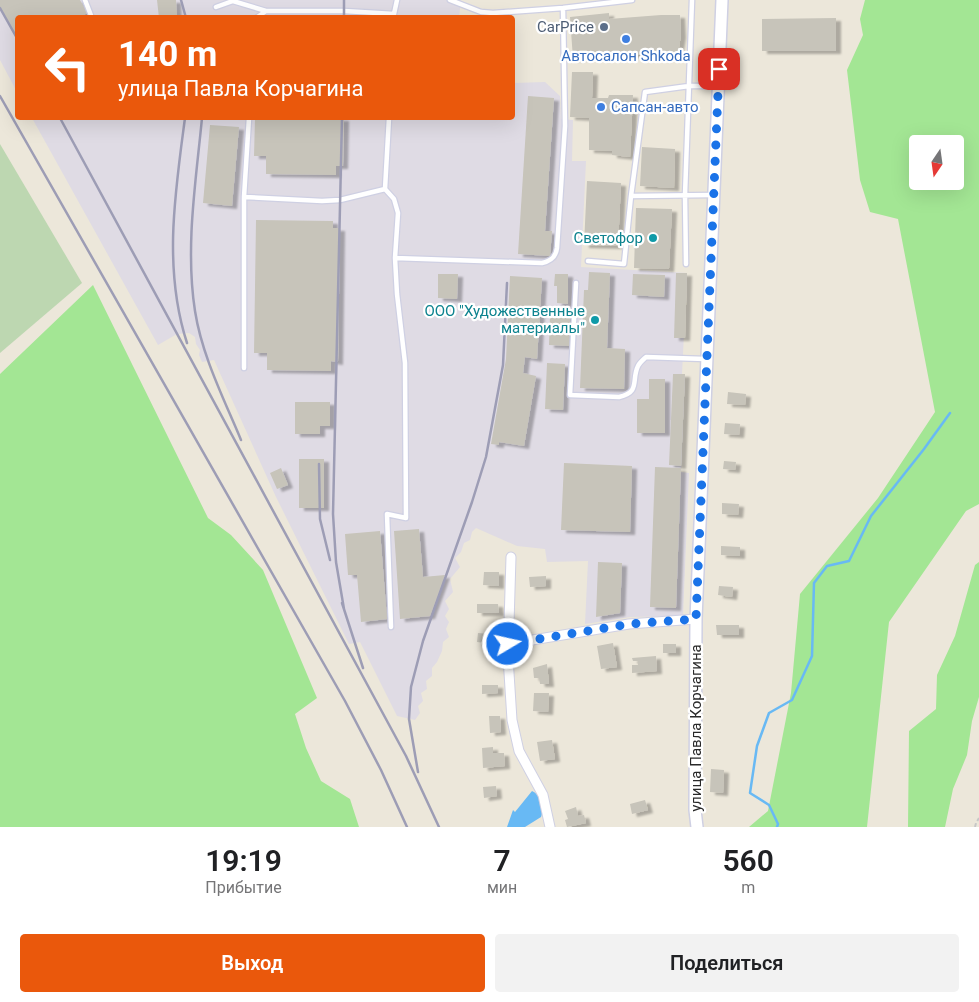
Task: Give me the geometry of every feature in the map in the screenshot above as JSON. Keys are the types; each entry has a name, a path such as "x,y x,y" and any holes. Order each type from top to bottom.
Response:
{"main road":[{"name":"улица Павла Корчагина","path":"697,827 695,810 696,619 722,0"}],"street":[{"path":"511,557 508,686 514,736 524,762 543,795 550,827"},
{"path":"508,644 630,624 696,619"}],"lane":[{"path":"85,0 91,15"},
{"path":"394,15 397,0"},
{"path":"450,0 481,12 493,13 563,8 632,0"},
{"path":"686,264 685,195 692,0"},
{"path":"216,8 233,1 266,11 344,11 384,15"},
{"path":"395,258 542,263 554,257 557,248 566,126 563,8"},
{"path":"260,15 266,11"},
{"path":"588,261 624,264 645,92 689,86 718,86"},
{"path":"244,368 244,197 249,120"},
{"path":"388,120 385,188 394,199 398,213 395,258 398,309 405,363 406,518 387,514 391,627"},
{"path":"244,197 322,201 340,200 385,188"},
{"path":"631,196 714,195"},
{"path":"576,283 570,395 619,397 629,393 635,384 638,366 646,357 707,360"}],"path":[{"path":"975,827 979,818"}],"shaded area":[{"path":"0,0 461,0 459,15 15,15 15,88 0,60"},
{"path":"545,82 560,96 561,119 573,120 572,161 586,161 581,267 687,273 682,374 685,374 681,472 689,473 683,616 630,617 585,624 588,561 547,562 545,549 517,546 476,528 472,532 470,540 464,543 461,552 455,558 460,567 450,579 453,592 445,601 449,609 445,616 449,622 446,629 449,637 443,642 442,651 432,668 432,676 426,681 427,689 421,693 423,701 418,706 420,713 415,720 397,716 360,642 349,644 276,497 214,360 202,362 195,337 189,333 177,334 158,345 33,120 515,120 515,83"}],"green space":[{"path":"865,0 979,0 979,504 966,511 889,622 867,827 749,827 768,811 791,693 800,594 878,498 935,412 898,219 870,212 860,180 847,70 863,35 860,19"},
{"path":"0,144 82,283 0,353"},
{"path":"93,285 208,518 231,535 263,570 317,698 295,714 306,748 321,781 350,799 359,827 0,827 0,374"},
{"path":"979,562 979,697 972,721 967,755 953,789 945,827 908,827 909,731 936,709 937,675 955,636 975,565"}],"water":[{"path":"532,791 538,795 541,802 543,810 541,817 525,827 507,827 513,810 515,812"}],"building":[{"path":"0,0 80,0 87,13 84,15 15,15 15,36 0,9"},
{"path":"157,0 176,0 177,15 159,15"},
{"name":"Автосалон Shkoda","path":"609,13 609,19 680,15 681,35 678,54 660,52 612,57 612,54 601,54 601,56 573,59 570,17"},
{"path":"836,18 836,51 762,51 762,19"},
{"name":"Сапсан-авто","path":"572,72 593,72 592,98 608,98 609,95 633,95 630,157 612,155 612,151 589,150 589,118 570,117"},
{"path":"528,96 554,98 545,231 552,231 550,256 518,254"},
{"path":"255,120 344,120 343,166 336,166 336,175 266,174 266,156 254,156"},
{"path":"210,125 239,127 232,206 203,203"},
{"name":"Сапсан-авто","path":"642,147 675,149 674,188 640,186"},
{"path":"587,181 621,183 618,246 584,245"},
{"name":"Светофор","path":"636,208 672,209 669,269 634,268"},
{"path":"256,220 333,221 333,228 340,228 338,362 331,361 331,371 267,370 267,353 254,353"},
{"name":"ООО \"Художественные материалы\"","path":"589,272 610,273 607,348 625,349 624,389 580,388 584,290 588,290"},
{"path":"676,273 687,273 685,338 674,338"},
{"path":"438,274 458,274 457,299 438,298"},
{"path":"555,274 568,274 568,304 557,303 557,286 554,286"},
{"path":"633,274 665,275 664,297 632,295"},
{"path":"510,276 542,278 537,359 525,357 523,373 536,376 524,446 499,442 499,445 491,444 506,359"},
{"path":"550,314 570,315 569,346 549,345"},
{"path":"547,363 565,364 563,410 545,409"},
{"path":"673,374 685,374 681,466 669,465"},
{"path":"649,379 665,379 665,433 637,433 637,399 649,399"},
{"path":"728,392 746,394 745,405 727,404"},
{"path":"295,402 330,402 330,426 320,426 320,434 295,434"},
{"path":"725,423 740,424 739,435 724,434"},
{"path":"299,459 324,459 324,508 299,508"},
{"path":"724,461 736,462 735,470 723,469"},
{"path":"564,463 632,466 630,532 561,530"},
{"path":"655,467 681,468 676,608 650,607"},
{"path":"281,468 288,485 277,489 270,473"},
{"path":"722,503 739,504 738,515 722,514"},
{"path":"419,529 423,577 445,575 430,616 400,619 394,531"},
{"path":"380,531 387,619 361,622 357,575 348,575 345,534"},
{"path":"721,546 740,547 740,556 721,555"},
{"path":"598,562 622,563 620,613 596,617"},
{"path":"484,572 499,572 499,586 483,585"},
{"path":"546,576 546,586 530,587 529,577"},
{"path":"719,586 733,587 732,597 718,595"},
{"path":"477,604 498,604 499,613 477,613"},
{"path":"716,625 739,625 739,635 717,635"},
{"path":"478,633 501,635 500,645 477,642"},
{"path":"613,643 617,667 601,669 597,646"},
{"path":"663,644 676,644 676,653 663,653"},
{"path":"656,656 657,671 632,673 632,665 638,665 638,661 633,661 632,658"},
{"path":"547,664 549,684 540,684 539,678 534,678 533,668"},
{"path":"482,685 498,685 498,693 482,694"},
{"path":"534,693 549,693 548,712 533,711"},
{"path":"489,716 500,716 501,732 490,733"},
{"path":"552,740 555,759 540,761 537,742"},
{"path":"493,747 493,753 504,753 505,766 483,768 482,748"},
{"path":"711,769 724,770 723,793 710,792"},
{"path":"496,786 497,796 484,798 483,787"},
{"path":"645,800 648,810 632,814 630,804"},
{"path":"576,807 578,816 584,815 586,823 567,827 565,820 568,819 565,811"}],"waterway":[{"path":"777,827 778,824 769,805 750,793 757,746 769,713 792,700 812,656 814,583 827,566 849,561 871,516 950,413"}],"railway":[{"path":"181,0 185,15"},
{"path":"344,0 344,15"},
{"path":"0,8 15,35"},
{"path":"0,96 345,701 381,770 407,827"},
{"path":"61,120 406,756 439,827"},
{"path":"185,120 175,203 173,259 175,287 187,343"},
{"path":"202,120 192,214 192,287 198,328 208,361 241,440"},
{"path":"342,120 333,514 336,562 344,609"},
{"path":"418,772 409,719 411,687 423,641 486,457 503,365 507,283"},
{"path":"319,464 320,519 330,560"},
{"path":"342,603 363,668"}],"place":[{"name":"CarPrice","path":"604,27"},
{"name":"Автосалон Shkoda","path":"626,39"},
{"name":"Сапсан-авто","path":"601,107"},
{"name":"Светофор","path":"653,238"},
{"name":"ООО \"Художественные материалы\"","path":"595,320"}],"route":[{"path":"508,644 630,624 696,619 719,69"}]}
